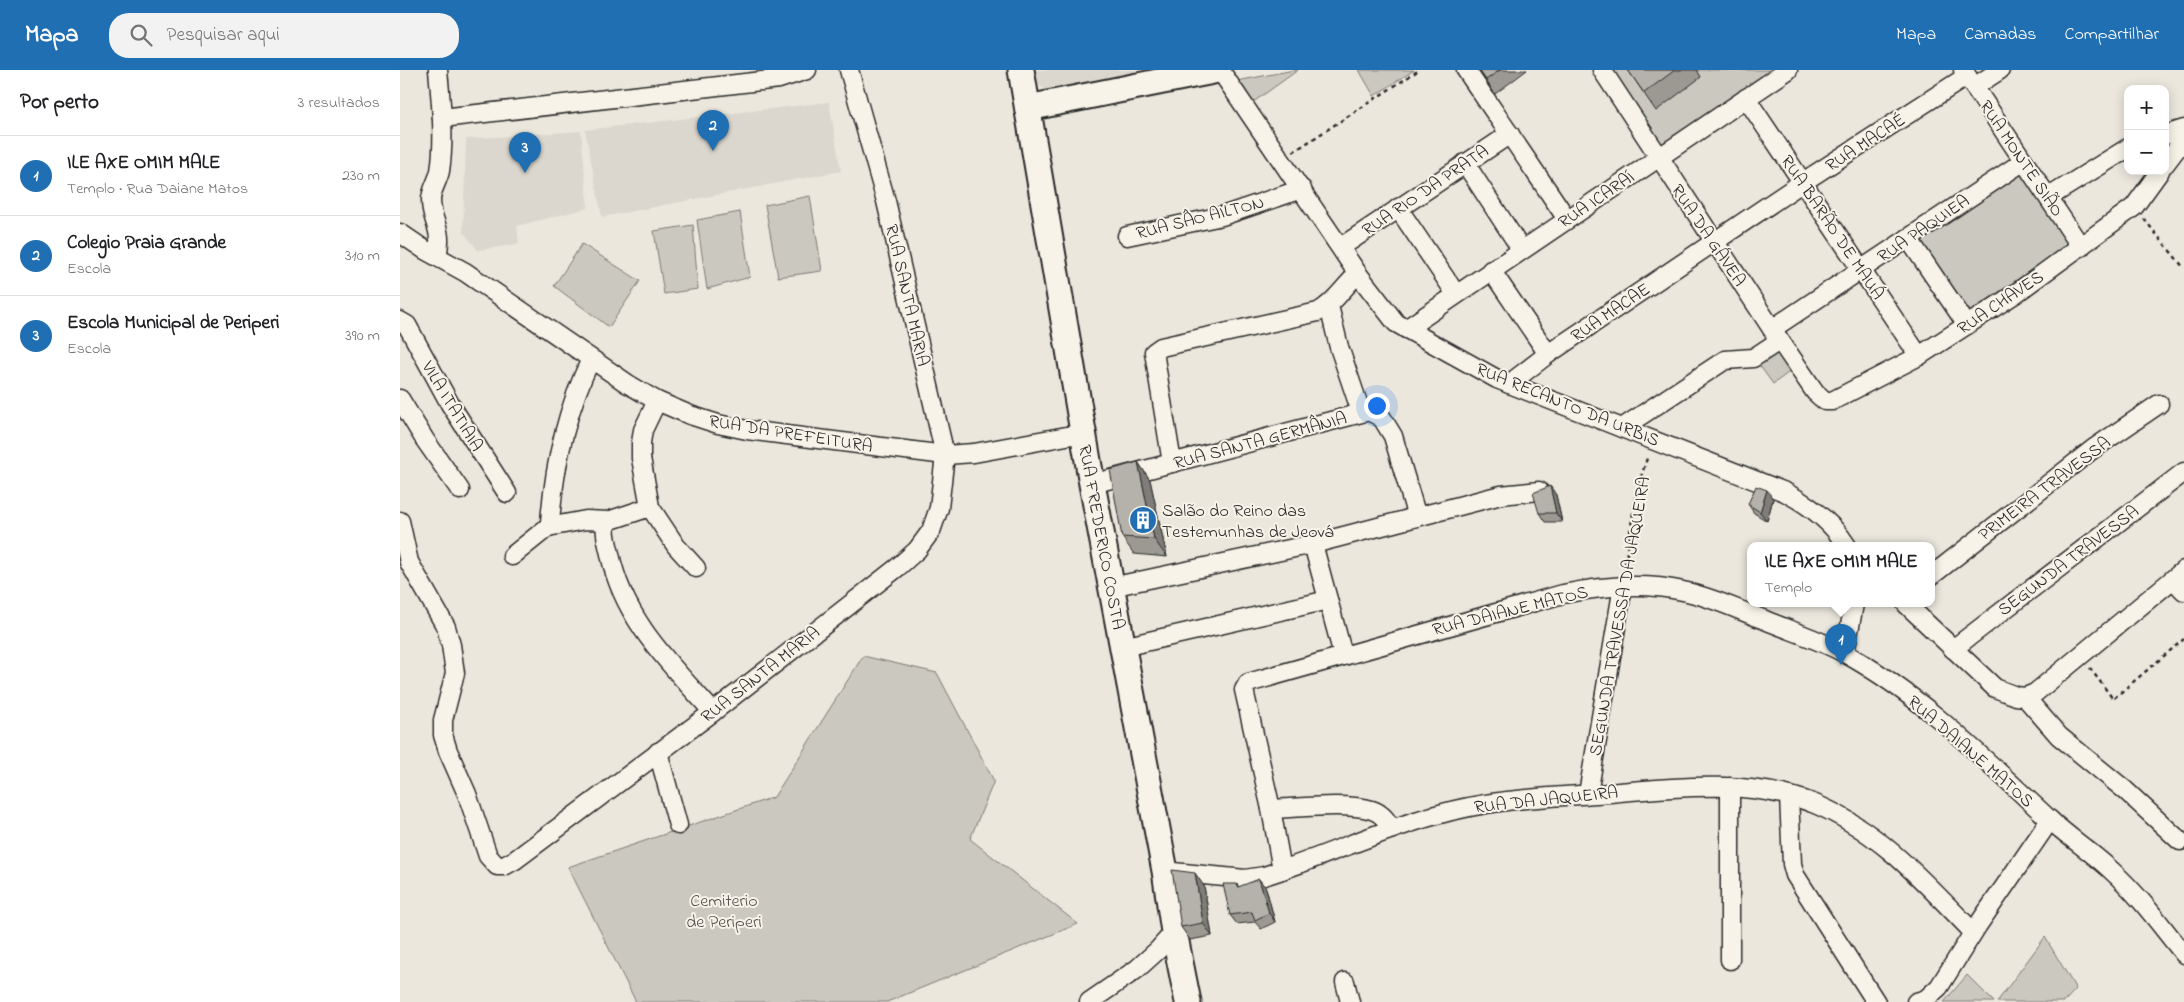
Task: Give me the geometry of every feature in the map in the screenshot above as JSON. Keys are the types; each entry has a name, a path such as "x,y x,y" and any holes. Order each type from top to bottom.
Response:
{"main road":[{"name":"RUA FREDERICO COSTA","path":"1021,70 1092,484 1188,1002"},
{"path":"1028,108 1219,70"}],"street":[{"path":"437,256 440,233 432,211 431,199 440,171 442,118 438,70"},
{"path":"442,118 779,79 807,70"},
{"name":"RUA SANTA MARIA","path":"400,521 409,562 443,620 452,644 455,673 443,720 443,735 467,794 484,849 492,862 498,866 504,866 515,860 713,712 917,550 932,531 939,508 945,456 886,201 849,70"},
{"name":"RUA RECANTO DA URBIS","path":"1219,70 1282,159 1358,274 1388,314 1406,329 1509,384 1778,489 1802,501 1826,520 1844,542"},
{"path":"1466,70 1566,219"},
{"name":"RUA DA GÁVEA","path":"1602,70 1713,242 1820,397"},
{"name":"RUA ICARAÍ","path":"1406,329 1521,249 1788,70"},
{"name":"RUA MACAÉ","path":"1713,242 1802,182 1968,77 2000,70"},
{"name":"RUA MONTE SIÃO","path":"1968,77 2081,247"},
{"name":"RUA BARÃO DE MAUÁ","path":"1746,98 1919,356"},
{"path":"2169,134 2184,129"},
{"name":"RUA RIO DA PRATA","path":"1341,247 1510,134"},
{"path":"2169,159 2184,140"},
{"path":"2049,197 2124,150"},
{"name":"RUA PAQUIEA","path":"1622,428 1726,360 1753,358 1776,335 1862,269 2024,161"},
{"path":"1465,163 1521,249"},
{"name":"RUA CHAVES","path":"1820,397 1825,401 1832,401 1919,356 1967,325 2081,247 2134,207 2157,175"},
{"name":"RUA SÂO AILTON","path":"1127,236 1222,216 1302,189"},
{"path":"1398,208 1456,294"},
{"name":"RUA DA PREFEITURA","path":"400,233 465,272 590,359 657,401 718,424 945,456 974,453 1083,433"},
{"path":"1908,238 1967,325"},
{"name":"RUA MACAE","path":"1509,384 1548,354 1713,242"},
{"path":"1491,270 1548,354"},
{"path":"1172,463 1154,352 1161,347 1310,314 1328,306 1358,274"},
{"path":"1328,306 1339,347 1361,412"},
{"name":"VILA ITATIAIA","path":"400,321 407,325 450,404 507,493"},
{"path":"548,527 566,420 575,392 590,359"},
{"path":"400,399 425,440 460,490"},
{"path":"657,401 643,430 641,443 641,458 650,507 671,539 696,568"},
{"name":"PRIMEIRA TRAVESSA","path":"1935,573 2093,449 2159,404"},
{"name":"RUA SANTA GERMÂNIA","path":"1092,484 1369,411 1375,413 1387,425 1393,436 1417,517"},
{"name":"SEGUNDA TRAVESSA","path":"1953,649 2184,472"},
{"path":"1111,587 1313,544 1501,495 1539,491"},
{"path":"512,556 548,527 586,520 608,521 650,507"},
{"path":"608,521 605,528 611,558 619,585 630,611 648,638 713,712"},
{"path":"1313,544 1343,655"},
{"path":"1909,607 1994,688 2007,694 2026,696 2035,693 2080,655 2180,580"},
{"name":"RUA DAIANE MATOS","path":"1282,870 1271,809 1244,687 1250,682 1563,594 1589,589 1623,586 1673,589 1706,598 1845,653 1928,710 1968,743 2050,820 2113,872 2184,954"},
{"name":"SEGUNDA TRAVESSA DA JAQUEIRA","path":"1588,794 1623,586"},
{"path":"1123,647 1328,600"},
{"path":"1845,653 1853,607"},
{"path":"2026,696 2058,736 2125,790 2180,841"},
{"path":"658,752 678,825"},
{"name":"RUA DA JAQUEIRA","path":"1165,871 1246,880 1282,870 1392,829 1474,804 1514,798 1691,787 1730,787 1761,790 1789,796 1824,809 1877,839 1912,869 1973,932"},
{"path":"1730,787 1730,960"},
{"path":"1789,796 1792,864 1795,875 1876,1002"},
{"path":"1271,809 1350,807 1364,809 1382,815 1392,829"},
{"name":"RUA DAIANE MATOS","path":"1916,1002 1926,999 1939,986 1973,932 2050,820"},
{"path":"1089,1002 1137,969 1174,932"},
{"path":"1345,982 1350,1002"}],"path":[{"path":"1282,159 1419,70"},
{"path":"2134,207 2184,268"},
{"name":"SEGUNDA TRAVESSA DA JAQUEIRA","path":"1623,586 1636,494 1653,439"},
{"path":"2080,655 2113,699 2184,639"}],"shaded area":[{"path":"1032,70 1135,70 1136,73 1051,91 1039,85"},
{"path":"829,102 841,171 602,217 585,130"},
{"path":"581,131 588,208 517,226 519,244 478,250 463,232 466,139"}],"green space":[{"path":"1298,70 1252,103 1237,81"},
{"path":"1359,70 1414,70 1374,96"},
{"path":"1608,70 1777,70 1662,147"},
{"path":"2022,173 2070,243 1968,313 1920,242"},
{"path":"810,196 822,271 778,277 765,205"},
{"path":"740,212 750,277 707,289 697,220"},
{"path":"693,225 698,289 664,294 654,231"},
{"path":"582,244 640,281 609,327 554,286"},
{"path":"1778,345 1795,368 1773,384 1757,362"},
{"name":"Cemiterio de Periperi","path":"863,656 937,673 994,781 970,839 1078,924 887,1002 636,1002 568,867 774,797"},
{"path":"2045,937 2076,989 2064,1002 1997,1002"},
{"path":"1967,975 1994,1002 1944,1002"}],"building":[{"path":"1479,70 1500,70 1486,80"},
{"path":"1628,70 1675,70 1644,93"},
{"path":"1138,462 1154,539 1122,537 1110,470"},
{"path":"1550,486 1556,513 1539,513 1533,493"},
{"path":"1756,486 1767,490 1760,512 1748,504"},
{"path":"1172,870 1195,873 1203,923 1181,927"},
{"path":"1259,879 1269,913 1255,920 1252,912 1230,915 1223,884 1237,884 1238,887"}],"place":[{"name":"Colegio Praia Grande","path":"713,151"},
{"name":"Escola Municipal de Periperi","path":"525,173"},
{"name":"Salão do Reino das Testemunhas de Jeová","path":"1143,520"},
{"name":"ILE AXE OMIM MALE","path":"1841,665"}]}
